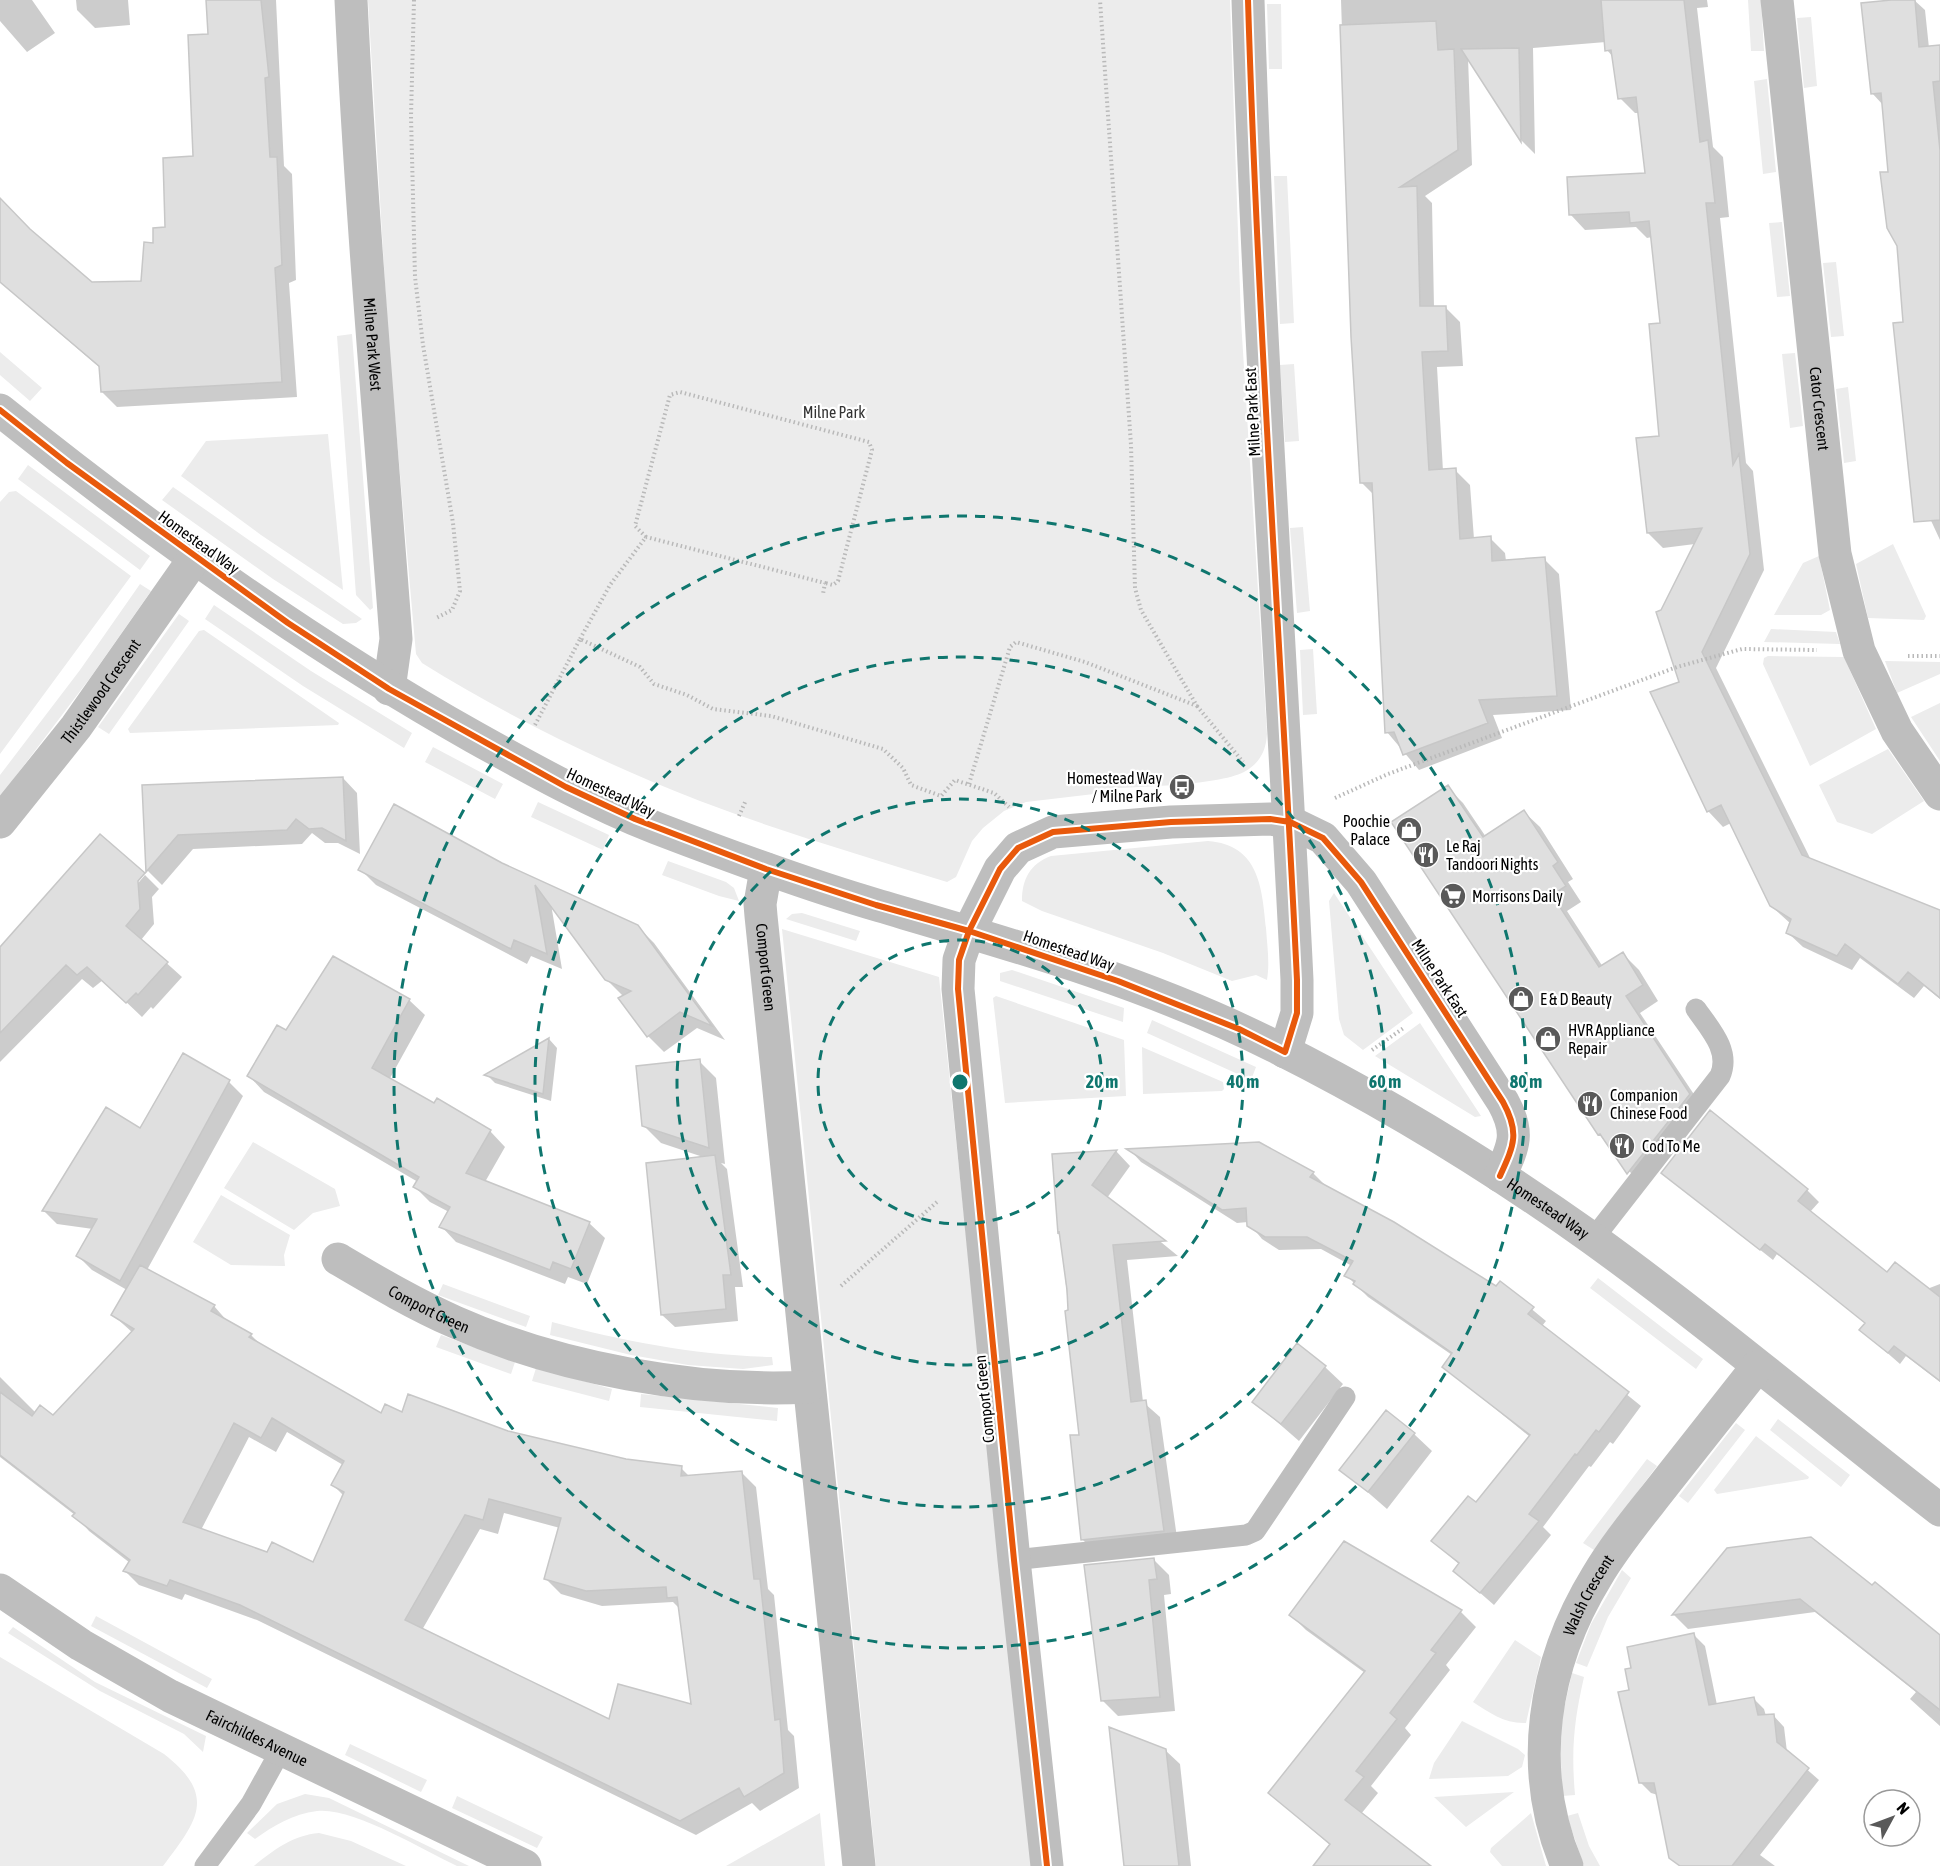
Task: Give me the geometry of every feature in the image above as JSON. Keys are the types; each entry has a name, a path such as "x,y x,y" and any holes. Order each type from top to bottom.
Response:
{"street":[{"name":"Milne Park West","path":"351,0 354,99 396,630 395,662 389,689"},
{"name":"Milne Park East","path":"1248,0 1264,409 1290,822 1298,1001 1297,1013 1285,1052"},
{"name":"Cator Crescent","path":"1777,0 1835,554 1859,651 1897,731 1940,794"},
{"name":"Homestead Way","path":"0,410 67,463 288,623 389,689 517,761 635,819 766,869 876,905 969,931 1144,991 1239,1029 1401,1116 1500,1176 1593,1239 1940,1510"},
{"name":"Thistlewood Crescent","path":"0,822 82,718 196,556"},
{"name":"Milne Park East","path":"969,931 1000,869 1018,848 1053,832 1171,822 1270,819 1290,822 1323,838 1348,865 1440,1002 1503,1102 1514,1126 1512,1151 1500,1176"},
{"name":"Comport Green","path":"766,869 760,904 859,1866"},
{"name":"Comport Green","path":"969,931 959,960 958,989 1014,1560 1047,1866"},
{"name":"Comport Green","path":"338,1259 405,1299 456,1323 555,1356 695,1384 736,1388 808,1387"},
{"name":"Walsh Crescent","path":"1567,1866 1549,1814 1543,1762 1544,1724 1550,1686 1562,1648 1592,1585 1624,1536 1757,1367"},
{"name":"Fairchildes Avenue","path":"0,1590 105,1660 170,1695 525,1866"}],"lane":[{"path":"1593,1239 1720,1076 1724,1060 1722,1050 1696,1009"},
{"path":"1014,1560 1246,1535 1255,1531 1345,1397"},
{"path":"205,1866 251,1804 282,1748"}],"path":[{"path":"396,630 444,615 458,601 460,591 453,524 423,345 415,277 411,127 414,0"},
{"path":"969,784 1010,647 1016,642 1085,662 1197,706 1142,609 1135,588 1131,445 1100,0"},
{"path":"680,392 869,442 872,450 838,581 833,585 646,537 636,526 670,395 680,392"},
{"path":"517,761 610,585 646,537"},
{"path":"823,594 825,583"},
{"path":"580,639 640,667 654,684 687,695 713,709 771,716 883,749 903,768 911,785 916,789 941,795 956,780 994,793 1006,803 1029,841"},
{"path":"1290,822 1388,774 1686,664 1742,649 1859,651 1940,656"},
{"path":"738,821 746,800"},
{"path":"1336,1080 1369,1052 1440,1002"},
{"path":"801,1315 824,1301 975,1172"}],"green space":[{"name":"Milne Park","path":"368,0 1230,0 1241,320 1267,734 1264,751 1258,761 1244,772 1231,777 1173,785 1096,789 1094,794 1026,802 1004,811 983,828 972,841 956,877 947,882 761,823 664,787 523,721 422,663 416,654 389,350"},
{"path":"1748,0 1761,0 1764,51 1751,51"},
{"path":"1267,4 1281,4 1282,69 1269,69"},
{"path":"1811,17 1817,86 1804,88 1797,18"},
{"path":"1767,79 1776,172 1763,174 1754,81"},
{"path":"1274,176 1287,176 1294,323 1280,324"},
{"path":"1782,222 1790,296 1777,297 1769,223"},
{"path":"1836,262 1844,336 1831,337 1823,263"},
{"path":"352,334 373,608 370,610 356,595 337,336"},
{"path":"0,352 42,388 30,401 0,375"},
{"path":"1795,353 1803,426 1790,428 1782,354"},
{"path":"1294,364 1299,441 1285,442 1280,365"},
{"path":"1848,387 1856,461 1844,463 1836,389"},
{"path":"328,434 343,590 261,535 181,476 206,441"},
{"path":"28,465 150,556 140,570 18,479"},
{"path":"173,487 362,619 356,623 343,624 273,579 162,500"},
{"path":"16,491 131,576 0,754 0,502 9,492"},
{"path":"1303,527 1310,611 1297,613 1290,528"},
{"path":"1893,544 1926,616 1924,620 1868,618 1856,564"},
{"path":"1819,556 1830,610 1821,615 1774,615 1803,563"},
{"path":"140,584 151,591 90,678 0,797 0,775 80,670"},
{"path":"214,605 311,671 412,733 404,748 303,686 205,619"},
{"path":"179,614 189,621 109,734 98,727"},
{"path":"1771,629 1836,632 1840,644 1764,642"},
{"path":"204,630 339,723 338,725 130,733 128,729 199,631"},
{"path":"1313,649 1317,714 1303,715 1300,650"},
{"path":"1768,656 1844,657 1876,729 1810,766 1763,664 1764,658"},
{"path":"1885,661 1940,662 1940,674 1897,693"},
{"path":"1940,703 1940,761 1911,717"},
{"path":"433,747 503,784 495,799 425,762"},
{"path":"1888,749 1924,801 1872,834 1837,822 1819,785"},
{"path":"538,802 609,835 603,850 531,817"},
{"path":"1208,841 1225,844 1238,851 1248,859 1255,871 1264,913 1268,960 1267,980 1256,975 1232,981 1163,953 1042,911 1022,901 1029,873 1038,863 1051,856"},
{"path":"668,861 726,882 734,888 739,901 662,875"},
{"path":"1334,893 1413,1013 1363,1050 1344,1035 1339,1019 1329,901"},
{"path":"802,913 860,931 856,941 786,919 792,914"},
{"path":"782,929 939,977 1032,1866 876,1866"},
{"path":"1012,970 1124,1008 1123,1022 1000,981 1000,973"},
{"path":"996,996 1124,1040 1126,1096 1005,1103 993,998"},
{"path":"1152,1020 1256,1067 1251,1080 1147,1033"},
{"path":"1420,1023 1481,1116 1475,1117 1375,1056"},
{"path":"1142,1047 1223,1082 1224,1089 1222,1091 1143,1094"},
{"path":"253,1142 335,1189 340,1206 313,1213 294,1230 224,1188"},
{"path":"221,1195 290,1235 284,1255 285,1266 231,1265 193,1242"},
{"path":"1598,1278 1703,1359 1696,1369 1590,1288"},
{"path":"443,1284 530,1316 526,1327 438,1295"},
{"path":"552,1322 607,1336 661,1346 716,1354 772,1357 773,1365 743,1369 688,1365 631,1355 550,1335"},
{"path":"441,1335 515,1362 511,1374 436,1347"},
{"path":"536,1368 612,1389 609,1401 532,1381"},
{"path":"641,1394 778,1408 777,1421 640,1407"},
{"path":"1778,1419 1850,1475 1841,1487 1770,1430"},
{"path":"1736,1423 1745,1430 1688,1503 1679,1496"},
{"path":"1756,1436 1809,1477 1808,1479 1717,1494 1714,1490"},
{"path":"1647,1459 1657,1466 1594,1550 1583,1543"},
{"path":"1622,1570 1631,1578 1608,1617 1587,1667 1576,1663 1591,1624"},
{"path":"96,1616 212,1679 207,1688 91,1626"},
{"path":"13,1627 95,1682 206,1736 203,1752 184,1734 100,1691 8,1633"},
{"path":"1515,1640 1541,1657 1526,1723 1504,1720 1473,1702"},
{"path":"0,1657 164,1754 181,1769 191,1783 196,1796 196,1809 185,1835 163,1866 0,1866"},
{"path":"1572,1673 1584,1677 1574,1735 1575,1795 1562,1796 1560,1727"},
{"path":"1462,1721 1518,1749 1525,1755 1522,1767 1508,1776 1429,1779 1434,1763"},
{"path":"350,1744 427,1780 421,1792 345,1755"},
{"path":"1514,1792 1466,1827 1434,1797"},
{"path":"305,1794 329,1798 469,1866 457,1866 368,1822 332,1812 317,1811 300,1815 276,1825 255,1839 247,1833 277,1804"},
{"path":"457,1796 543,1837 537,1848 452,1808"},
{"path":"820,1813 825,1866 726,1866"},
{"path":"1531,1813 1546,1866 1502,1866 1490,1852 1491,1848"},
{"path":"1578,1813 1589,1846 1600,1866 1584,1866 1567,1816"},
{"path":"319,1833 351,1841 406,1866 254,1866 284,1844"}],"building":[{"path":"206,0 261,0 269,77 265,78 270,157 277,157 282,265 275,268 282,382 101,392 99,366 0,282 0,198 30,229 92,282 141,281 144,242 153,243 153,228 165,227 163,158 193,156 188,35 208,34"},
{"path":"1601,0 1684,0 1700,142 1708,140 1715,203 1706,203 1733,465 1739,454 1750,554 1702,652 1802,855 1940,910 1940,998 1908,972 1898,984 1845,944 1837,956 1786,933 1791,919 1770,906 1721,805 1707,812 1650,692 1679,682 1656,612 1661,610 1702,528 1647,533 1636,438 1659,436 1649,324 1660,323 1649,221 1630,223 1629,212 1569,215 1567,177 1645,173 1636,97 1618,99 1611,50 1605,51"},
{"path":"1915,0 1919,47 1940,45 1940,81 1933,82 1940,150 1940,520 1914,522 1893,323 1903,322 1897,246 1887,228 1880,172 1888,172 1881,93 1871,94 1861,3"},
{"path":"1436,21 1438,50 1454,49 1458,150 1400,187 1417,186 1420,306 1446,306 1448,351 1422,352 1429,470 1456,468 1460,539 1491,536 1492,561 1545,557 1557,696 1479,700 1488,723 1403,755 1394,732 1385,733 1372,483 1360,483 1351,337 1340,25"},
{"path":"1519,48 1521,142 1461,49"},
{"path":"343,777 346,841 322,828 309,829 296,819 287,830 178,835 146,872 142,785"},
{"path":"1448,785 1483,837 1524,810 1558,862 1553,866 1566,886 1552,895 1599,967 1623,952 1643,985 1626,996 1690,1094 1627,1174 1600,1134 1598,1135 1391,822"},
{"path":"394,804 502,863 638,925 712,1026 680,1012 647,1037 618,998 631,991 605,980 535,885 547,954 514,940 511,949 358,870"},
{"path":"100,834 145,873 138,881 140,909 126,926 168,962 138,995 136,993 126,1003 87,967 77,975 66,965 0,1033 0,947"},
{"path":"333,956 410,999 372,1068 434,1103 437,1098 491,1130 466,1173 590,1222 571,1269 553,1262 550,1270 439,1227 450,1207 413,1187 419,1177 247,1076 277,1025 286,1030"},
{"path":"549,1038 543,1094 484,1075"},
{"path":"183,1053 230,1080 120,1281 76,1256 97,1219 42,1211 106,1107 140,1128"},
{"path":"700,1059 709,1148 642,1126 636,1066"},
{"path":"1710,1110 1808,1189 1798,1201 1887,1272 1895,1262 1940,1297 1940,1381 1894,1346 1888,1353 1859,1330 1865,1323 1815,1283 1765,1244 1760,1250 1661,1173"},
{"path":"1259,1142 1314,1172 1310,1177 1394,1222 1496,1286 1500,1281 1534,1307 1528,1314 1629,1392 1599,1432 1596,1430 1577,1455 1575,1454 1529,1514 1539,1521 1480,1593 1453,1571 1459,1563 1431,1541 1468,1496 1476,1502 1530,1435 1442,1367 1452,1353 1353,1284 1355,1281 1344,1276 1353,1261 1307,1237 1265,1237 1247,1226 1246,1208 1222,1210 1126,1149"},
{"path":"1117,1150 1092,1185 1166,1241 1113,1245 1131,1402 1146,1400 1164,1531 1081,1540 1070,1435 1079,1435 1065,1311 1068,1310 1067,1290 1059,1231 1058,1234 1052,1154"},
{"path":"715,1155 731,1275 723,1275 726,1309 661,1315 646,1163"},
{"path":"140,1265 215,1305 211,1311 252,1334 249,1337 381,1413 385,1404 402,1412 408,1394 508,1431 626,1459 682,1466 681,1476 742,1471 754,1579 760,1579 775,1720 780,1719 784,1773 744,1797 739,1788 680,1821 240,1605 170,1580 167,1586 123,1571 130,1560 72,1516 75,1513 0,1455 0,1392 32,1416 40,1405 53,1415 134,1329 111,1315","holes":["272,1418 344,1461 331,1485 344,1492 313,1562 272,1542 267,1552 183,1522 234,1423 261,1438","489,1499 561,1518 544,1579 586,1591 666,1587 667,1598 677,1597 691,1704 618,1684 609,1719 405,1620 465,1515 483,1520"]},
{"path":"1297,1343 1326,1366 1281,1424 1252,1402"},
{"path":"1386,1410 1415,1433 1368,1492 1339,1470"},
{"path":"1811,1537 1872,1585 1875,1582 1940,1635 1940,1710 1800,1599 1672,1615 1727,1548"},
{"path":"1344,1541 1462,1610 1431,1650 1436,1653 1390,1713 1397,1719 1356,1771 1364,1777 1345,1800 1431,1866 1313,1866 1330,1844 1268,1793 1365,1671 1289,1615"},
{"path":"1154,1558 1157,1579 1149,1580 1160,1697 1101,1701 1084,1565"},
{"path":"1694,1633 1709,1705 1754,1697 1758,1715 1774,1714 1777,1742 1809,1768 1732,1866 1680,1866 1669,1858 1654,1783 1639,1783 1618,1692 1629,1690 1625,1669 1631,1668 1627,1647"},
{"path":"1109,1727 1166,1749 1179,1866 1124,1866"}],"cycle path":[{"path":"0,410 67,463 288,623 389,689 566,787 635,819 766,869 876,905 969,931 1118,981 1239,1029 1285,1052 1297,1013 1297,980 1264,368 1248,0"},
{"path":"1047,1866 1014,1560 958,989 959,960 969,931 1000,869 1018,848 1053,832 1171,822 1270,819 1290,822 1323,838 1361,882 1503,1102 1512,1122 1513,1139 1509,1156 1500,1176"}],"place":[{"name":"Homestead Way / Milne Park","path":"1182,787"},
{"name":"Poochie Palace","path":"1409,830"},
{"name":"Le Raj Tandoori Nights","path":"1426,855"},
{"name":"Morrisons Daily","path":"1453,896"},
{"name":"E & D Beauty","path":"1521,999"},
{"name":"HVR Appliance Repair","path":"1548,1039"},
{"name":"Companion Chinese Food","path":"1590,1104"},
{"name":"Cod To Me","path":"1622,1146"}]}
